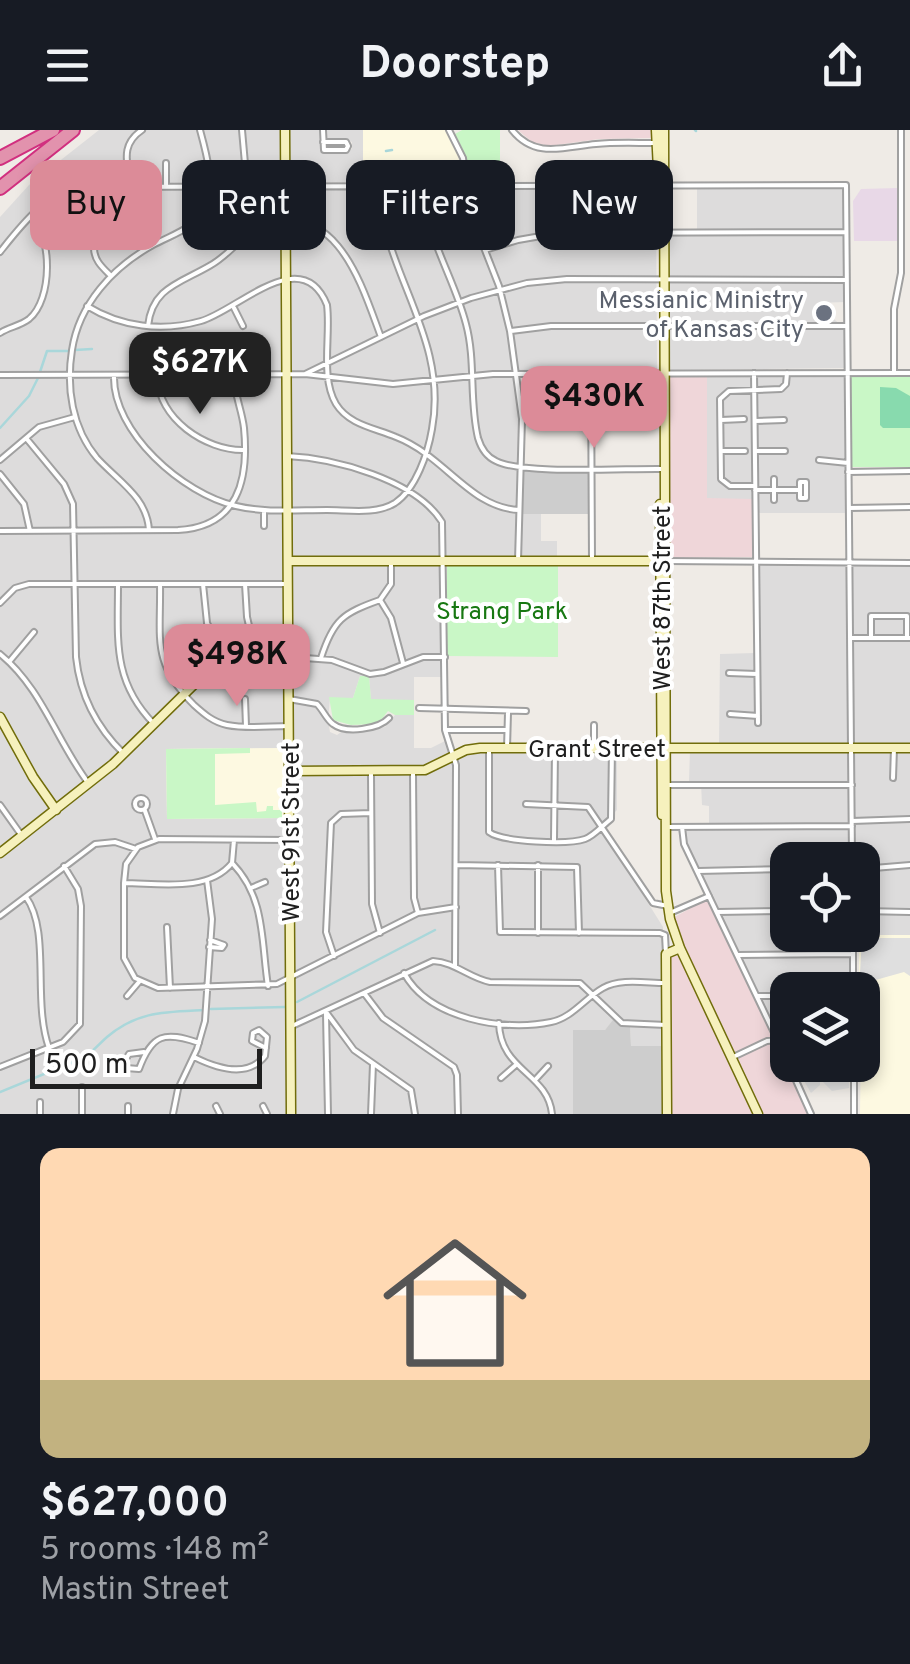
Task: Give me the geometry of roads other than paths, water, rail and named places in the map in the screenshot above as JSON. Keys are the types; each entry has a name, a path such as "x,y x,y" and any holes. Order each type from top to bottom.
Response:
{"highway":[{"path":"0,158 56,130"},
{"path":"3,184 56,130"},
{"path":"3,184 73,130"}],"street":[{"path":"126,160 131,139 142,130"},
{"path":"200,130 205,160"},
{"path":"242,130 245,160"},
{"name":"West 91st Street","path":"285,130 286,160"},
{"path":"323,130 324,150 346,150 348,146 346,142 324,142"},
{"path":"449,130 463,160"},
{"path":"512,130 527,144 549,150 660,143"},
{"name":"West 87th Street","path":"656,130 660,160"},
{"name":"West 87th Street","path":"660,143 664,130"},
{"path":"894,373 894,309 901,273 901,130"},
{"path":"166,164 166,186"},
{"path":"673,185 846,185 852,842"},
{"path":"162,186 182,186"},
{"path":"0,252 30,218"},
{"path":"148,530 144,507 91,450 74,417 72,348 87,306 112,277 144,250 182,229"},
{"path":"673,232 846,232"},
{"path":"326,236 338,246 364,288 381,337"},
{"path":"0,333 32,316 47,281 45,250"},
{"path":"95,250 97,260 112,277"},
{"path":"148,326 155,301 168,286 213,264 230,250"},
{"name":"West 91st Street","path":"286,250 291,1114"},
{"path":"114,375 116,404 134,434 184,482 232,506 264,510 376,510 395,503 406,492 426,452 434,418 433,382 421,318 393,250"},
{"path":"438,250 460,302 470,344 480,445 496,461 521,467 662,468"},
{"path":"485,250 510,331 522,419 518,561"},
{"name":"West 87th Street","path":"660,250 668,910 680,948 758,1114"},
{"path":"901,273 910,273"},
{"path":"87,306 119,321 148,326 189,324 233,307 263,285 286,280 306,282 324,298 328,308 329,378 334,401 348,418 426,452 488,504 520,510"},
{"path":"305,374 460,302 555,280 846,280"},
{"path":"233,307 243,326"},
{"path":"510,331 551,326 846,326"},
{"path":"788,372 781,389 724,393 720,400 720,451 723,482 730,486 799,490"},
{"path":"591,373 592,561"},
{"path":"730,714 758,720 754,373"},
{"path":"0,375 305,374 382,384 517,374 910,373"},
{"path":"158,375 164,403 194,434 218,448 244,450"},
{"path":"0,530 200,527 232,506 244,476 243,423 234,375"},
{"path":"0,460 46,424 74,417"},
{"path":"720,420 744,419"},
{"path":"755,421 784,420"},
{"path":"26,438 69,493 76,530 76,657 80,680 99,725 124,754"},
{"path":"720,451 745,451"},
{"path":"755,451 785,451"},
{"path":"287,456 352,466 406,492 442,522 445,730 454,757 455,966"},
{"path":"819,460 848,463"},
{"path":"848,472 910,472"},
{"path":"0,474 24,504 30,530"},
{"path":"774,479 774,500"},
{"path":"849,508 910,507"},
{"path":"264,510 264,526"},
{"path":"288,561 910,562"},
{"path":"321,658 329,634 341,618 380,600 391,584 391,561"},
{"path":"118,584 121,671 134,700 154,724"},
{"path":"160,584 162,660 170,678 184,694 214,720 246,726 289,726"},
{"path":"203,584 206,623 224,657"},
{"path":"245,584 253,644"},
{"path":"0,603 10,591 24,585 288,584"},
{"path":"380,600 391,618 404,663"},
{"path":"850,638 908,637 907,616 871,616 871,636"},
{"path":"9,662 34,632"},
{"path":"0,854 124,754 224,657 253,644 288,640"},
{"path":"0,654 32,687 89,784"},
{"path":"288,657 321,658 370,674 422,656 445,658"},
{"path":"730,673 757,674"},
{"path":"245,699 246,726"},
{"path":"289,699 317,704 332,724 340,728 377,727 390,718"},
{"path":"418,708 526,711"},
{"path":"507,748 508,711"},
{"path":"0,717 56,810"},
{"path":"594,725 594,748"},
{"path":"445,730 507,730"},
{"path":"489,748 489,832 516,840 587,838 602,826 612,816 612,748"},
{"name":"Grant Street","path":"289,771 431,770 469,749 489,748 910,748"},
{"path":"554,840 555,748"},
{"path":"893,778 894,748"},
{"path":"413,770 414,898 418,913"},
{"path":"371,771 372,904 380,933"},
{"path":"665,785 852,785"},
{"path":"526,804 585,806 653,903 660,907 668,910 709,896"},
{"path":"0,805 22,836"},
{"path":"144,809 155,840"},
{"path":"334,956 326,932 331,823 341,814 371,812"},
{"path":"665,826 910,819"},
{"path":"682,827 684,844 770,1025"},
{"path":"290,840 155,840 136,850 126,864 124,958 139,982 152,988 268,986 418,913 456,908"},
{"path":"124,883 207,880 222,874 232,864 234,840"},
{"path":"0,916 100,842 120,842 136,850"},
{"path":"232,864 251,888 262,921 268,986"},
{"path":"538,865 538,934"},
{"path":"880,868 910,865"},
{"path":"0,1068 74,1034 81,1016 81,906 78,889 64,866"},
{"path":"456,866 577,867 579,933"},
{"path":"498,866 500,932 664,935 666,1114"},
{"path":"698,871 770,869"},
{"path":"173,1114 178,1089 194,1057 207,1010 212,909 207,880"},
{"path":"251,888 264,882"},
{"path":"26,896 38,922 40,1015 49,1048"},
{"path":"716,912 770,911"},
{"path":"880,911 910,912"},
{"path":"168,927 170,988"},
{"path":"209,947 224,945 210,940"},
{"path":"666,954 680,948"},
{"path":"736,955 853,954 853,972"},
{"path":"291,1026 433,961 455,966 483,981 584,984 609,1014 622,1023 666,1025"},
{"path":"404,972 413,987 458,1016 499,1024 555,1022 616,983 666,982"},
{"path":"127,996 139,982"},
{"path":"364,993 383,1018 454,1067 458,1114"},
{"path":"756,996 770,996"},
{"path":"326,1012 340,1034 373,1064 411,1090 415,1114"},
{"path":"326,1012 328,1114"},
{"path":"499,1024 501,1045 548,1096 552,1114"},
{"path":"328,1038 340,1034"},
{"path":"144,1052 129,1054 124,1062 126,1068 139,1068 144,1052 159,1039 169,1036 199,1043"},
{"path":"731,1058 770,1041"},
{"path":"194,1057 223,1068 246,1069 261,1062 266,1048"},
{"path":"371,1114 373,1064"},
{"path":"501,1078 516,1064"},
{"path":"534,1081 548,1066"},
{"path":"796,1082 811,1114"},
{"path":"854,1082 854,1114"},
{"path":"82,1087 82,1114"},
{"path":"40,1102 40,1114"},
{"path":"128,1106 128,1114"},
{"path":"213,1114 216,1106 220,1114"},
{"path":"260,1114 263,1106 267,1114"}],"waterway":[{"path":"386,151 392,150"},
{"path":"75,350 92,349"},
{"path":"40,372 47,351 69,351"},
{"path":"0,428 29,396 38,378"},
{"path":"297,1002 435,930"},
{"path":"211,1009 285,1007"},
{"path":"0,1092 83,1058 130,1022 164,1013 204,1010"}],"place":[{"name":"Messianic Ministry of Kansas City","path":"824,313"}],"park label":[{"name":"Strang Park","path":"502,610"}]}
